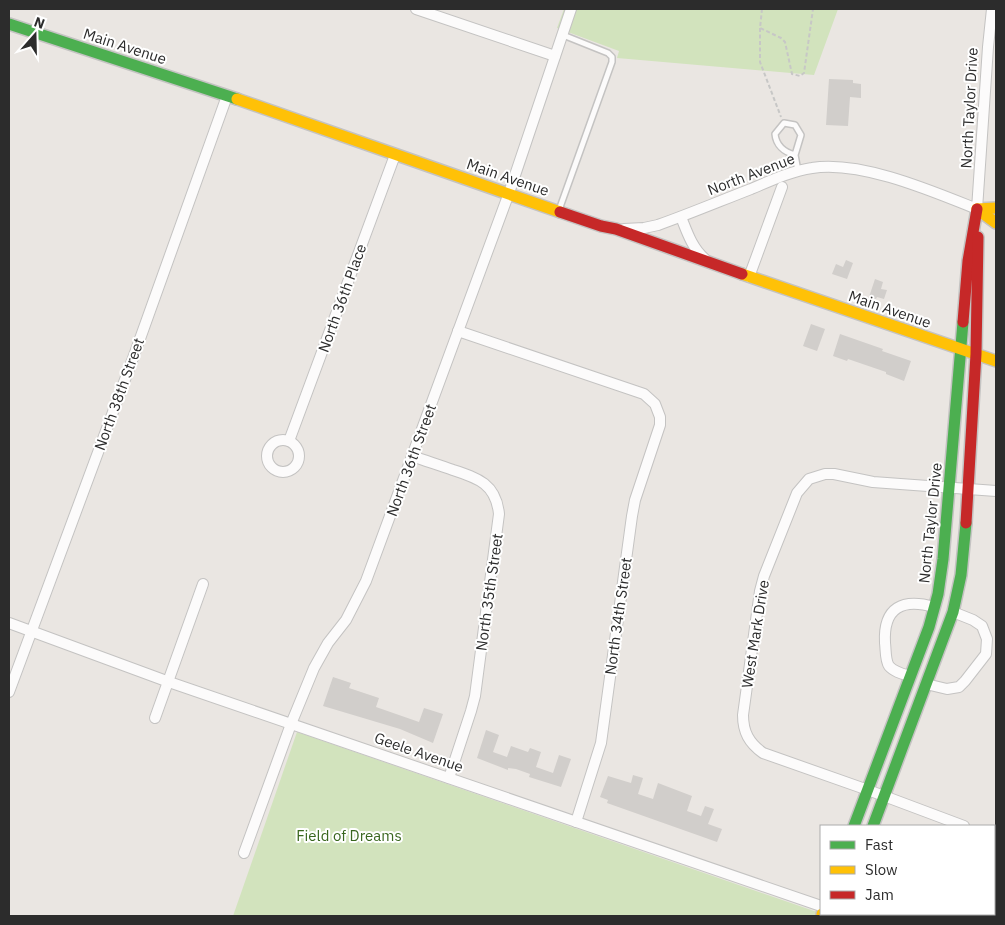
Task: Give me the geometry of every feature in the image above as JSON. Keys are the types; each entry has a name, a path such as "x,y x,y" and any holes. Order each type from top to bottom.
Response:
{"main road":[{"name":"Main Avenue","path":"9,24 227,96 996,361"},
{"name":"North Avenue","path":"977,209 996,208"},
{"name":"North Avenue","path":"977,209 996,223"},
{"name":"North Taylor Drive","path":"854,825 929,627 934,607 943,559 968,261 977,209"},
{"name":"North Taylor Drive","path":"873,825 953,612 961,575 969,488 976,354 979,264 977,209"},
{"path":"843,915 850,916"}],"street":[{"path":"416,9 555,56"},
{"name":"North 36th Street","path":"244,853 291,724 314,668 328,643 346,620 366,582 509,193 571,9"},
{"name":"North Taylor Drive","path":"977,209 992,9"},
{"path":"985,90 996,91"},
{"name":"North 38th Street","path":"9,692 30,631 136,350 227,96"},
{"name":"North 36th Place","path":"289,441 395,155"},
{"name":"North Avenue","path":"616,229 644,228 658,225 781,177 811,168 826,166 856,168 934,192 977,209"},
{"path":"749,277 782,187"},
{"path":"681,217 691,242 696,250 708,261"},
{"name":"North 34th Street","path":"458,330 644,394 650,398 660,417 659,431 635,500 632,516 601,743 576,822"},
{"name":"North 35th Street","path":"412,456 477,478 491,490 498,506 499,514 475,696 472,711 449,778"},
{"name":"West Mark Drive","path":"961,825 763,752 750,741 745,732 743,715 760,591 764,576 796,493 809,480 817,476 834,474 873,482 996,491"},
{"path":"155,718 203,584"},
{"path":"910,676 893,670 887,663 885,640 887,622 894,611 904,605 919,603 934,607"},
{"path":"926,684 947,689 959,687 966,681 986,654 987,639 982,626 953,612"},
{"name":"Geele Avenue","path":"9,623 169,682 820,906"}],"lane":[{"path":"559,211 612,62 612,56 608,53 562,35"},
{"path":"795,155 781,148 776,141 775,134 784,123 795,124 801,135 795,155 798,172"}],"path":[{"path":"762,9 760,62 784,123"},
{"path":"760,28 781,38 785,42 792,74 800,76 804,73 813,9"}],"green space":[{"path":"564,9 838,9 814,75 617,58 619,51 557,28"},
{"name":"Field of Dreams","path":"297,732 817,912 815,916 233,916"}],"building":[{"path":"829,79 853,80 853,83 861,84 861,98 850,97 848,126 826,125"},
{"path":"846,260 853,263 847,279 832,274 836,264 843,267"},
{"path":"875,279 883,282 881,289 887,290 884,299 869,297"},
{"path":"811,324 825,329 817,351 803,346"},
{"path":"840,334 911,361 904,381 886,374 886,372 833,356"},
{"path":"333,677 351,683 349,688 379,698 376,707 419,722 424,708 443,714 433,743 400,729 323,706"},
{"path":"486,730 499,735 493,752 507,757 511,746 528,752 530,748 541,752 536,767 553,773 559,755 571,759 561,787 529,777 530,774 516,769 508,768 508,770 477,758"},
{"path":"633,775 643,778 638,794 653,799 658,783 692,796 687,811 701,816 705,806 714,809 708,824 722,829 717,842 607,803 608,800 600,797 608,776 631,783"}],"traffic: fast":[{"path":"9,24 237,99"},
{"path":"854,825 929,627 938,594 943,559 963,322"},
{"path":"873,825 953,612 961,575 966,523"}],"traffic: slow":[{"path":"237,99 560,212"},
{"path":"977,209 996,208"},
{"path":"977,209 996,223"},
{"path":"742,274 996,361"}],"traffic: jam":[{"path":"963,322 968,261 977,209"},
{"path":"560,212 616,229 742,274"},
{"path":"966,523 976,354 978,237"}]}
